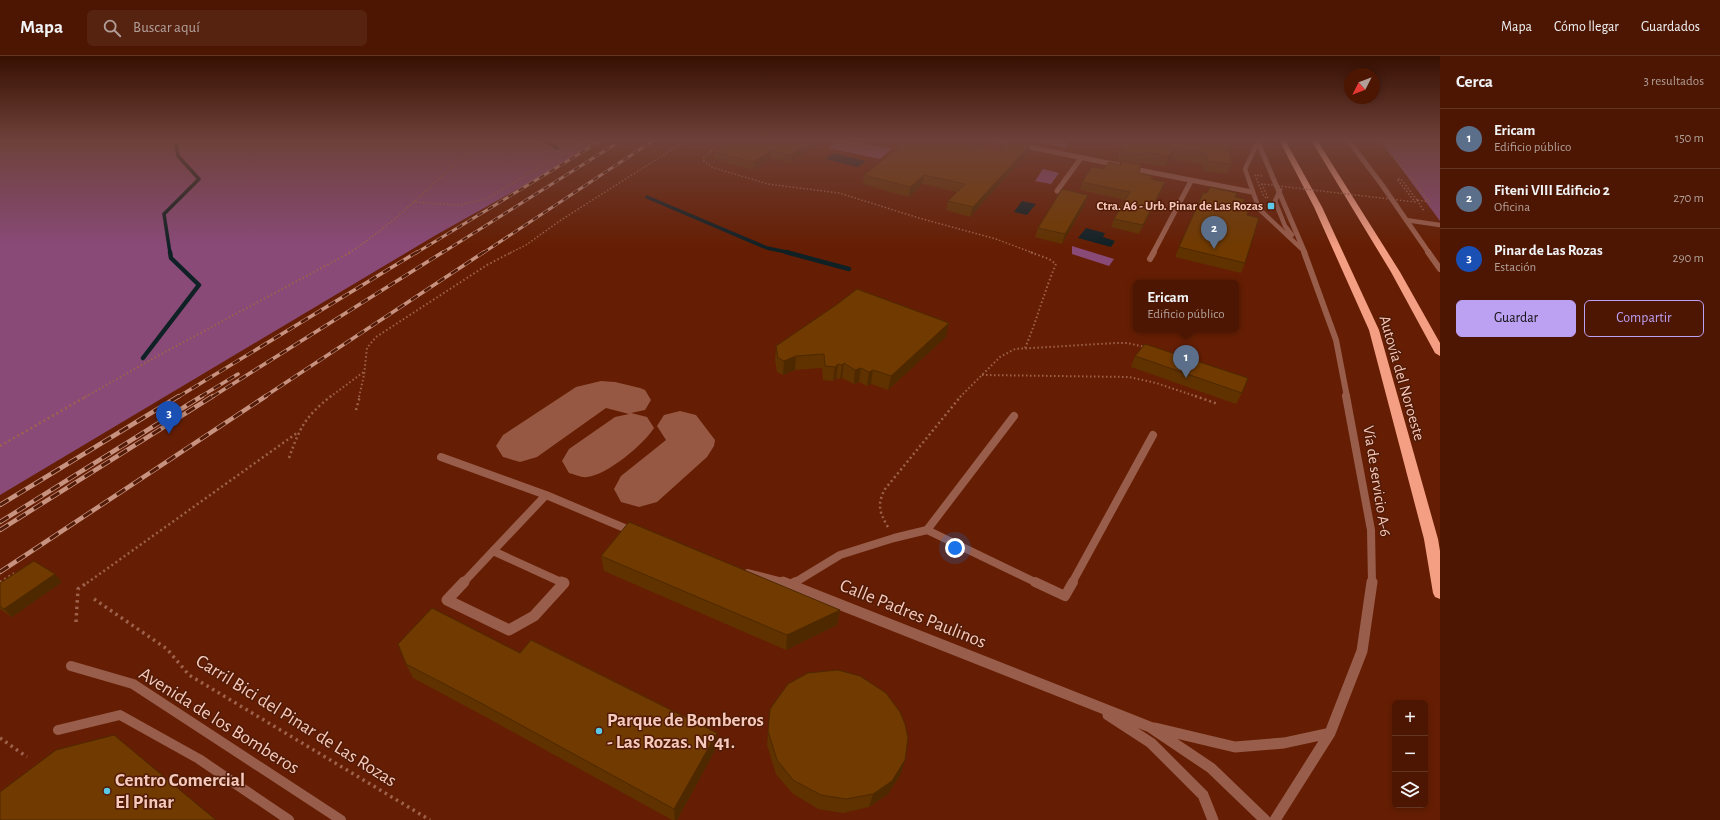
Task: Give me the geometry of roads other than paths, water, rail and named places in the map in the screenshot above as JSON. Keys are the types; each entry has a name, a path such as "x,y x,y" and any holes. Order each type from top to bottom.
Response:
{"highway":[{"name":"Autovía del Noroeste","path":"1301,176 1318,207 1374,330 1431,540 1440,592"},
{"name":"Autovía del Noroeste","path":"1336,176 1429,329 1440,353"}],"street":[{"path":"1057,191 1068,176"},
{"path":"1169,176 1252,192"},
{"name":"Vía de servicio A-6","path":"1273,176 1304,251 1336,340 1371,530 1372,587 1362,652 1330,733 1275,820"},
{"path":"1374,176 1440,269"},
{"path":"1150,259 1191,180"},
{"path":"441,457 546,495 642,536"},
{"path":"492,551 564,583 534,616 508,630 447,600 492,551 546,495"},
{"name":"Calle Padres Paulinos","path":"735,570 792,584 1096,707 1150,727 1235,747 1284,743 1330,733"},
{"name":"Calle Padres Paulinos","path":"1096,707 1151,743 1203,795 1213,820"},
{"name":"Calle Padres Paulinos","path":"1150,727 1211,768 1265,820"}],"lane":[{"path":"1247,176 1259,209 1304,251"},
{"path":"1280,190 1275,201 1277,207 1285,226 1304,251"},
{"path":"1406,220 1440,225"},
{"path":"792,584 840,555 894,538 927,530 1014,416"},
{"path":"927,530 1065,596 1153,435"},
{"name":"Avenida de los Bomberos","path":"71,666 133,684 341,820"},
{"path":"58,730 120,715 199,759 289,820"}],"waterway":[{"path":"170,253 164,214 199,179 196,176"},
{"path":"647,197 767,248 791,253"},
{"path":"143,358 199,285 171,258 170,252"},
{"path":"786,252 849,269"}],"railway":[{"path":"416,253 543,176"},
{"path":"442,253 565,176"},
{"path":"483,253 600,176"},
{"path":"178,397 417,252"},
{"path":"212,397 443,252"},
{"path":"264,397 484,252"},
{"path":"200,397 238,374"},
{"path":"0,505 179,396"},
{"path":"0,522 202,396"},
{"path":"0,530 213,396"},
{"path":"0,572 266,396"}],"place":[{"name":"Ctra. A6 - Urb. Pinar de Las Rozas","path":"1271,206"},
{"name":"Fiteni VIII Edificio 2","path":"1214,249"},
{"name":"Ericam","path":"1186,378"},
{"name":"Pinar de Las Rozas","path":"169,434"},
{"name":"Parque de Bomberos - Las Rozas. Nº41.","path":"599,731"},
{"name":"Centro Comercial El Pinar","path":"107,791"}]}
